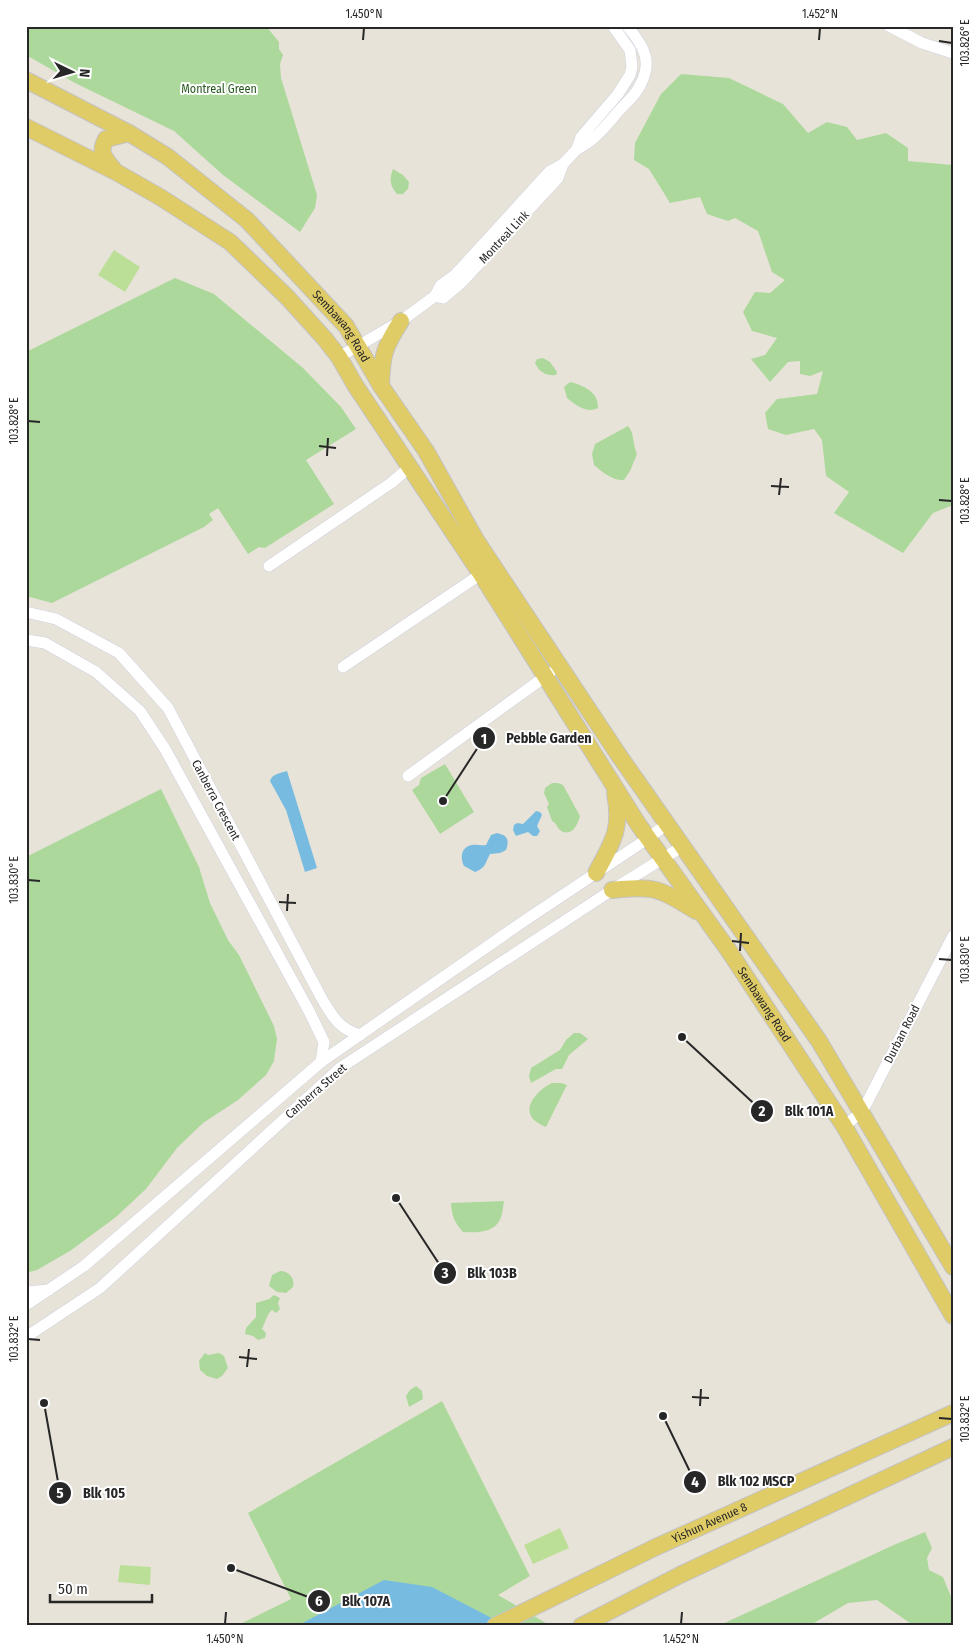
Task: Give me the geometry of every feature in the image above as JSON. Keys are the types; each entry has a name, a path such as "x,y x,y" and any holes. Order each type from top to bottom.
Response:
{"main road":[{"name":"Sembawang Road","path":"27,80 129,133 168,157 247,220 346,326 381,386 426,451 476,540 618,754 819,1041 953,1267"},
{"name":"Sembawang Road","path":"26,127 116,172 160,197 230,242 287,297 325,339 481,574 647,839 729,951 844,1126 953,1316"},
{"path":"116,172 103,156 102,146 106,139 129,133"},
{"path":"381,386 384,353 389,340 402,321"},
{"path":"596,873 618,825 618,804 615,788"},
{"path":"612,890 640,887 657,890 670,895 704,916"},
{"path":"949,1415 953,1402"},
{"name":"Yishun Avenue 8","path":"495,1626 656,1547 949,1415"},
{"path":"581,1626 680,1575 953,1447"}],"street":[{"name":"Montreal Link","path":"577,149 581,137 624,86 630,75 632,67 630,50 613,26"},
{"name":"Montreal Link","path":"339,358 402,321 435,296 441,285 455,275 550,172 564,164 577,149 590,142 638,90 645,71 646,62 642,45 627,26"},
{"path":"889,26 922,43 953,53"},
{"path":"269,566 410,467"},
{"path":"343,667 481,574"},
{"name":"Canberra Crescent","path":"26,612 56,619 119,653 168,708 333,1018 346,1030 360,1035"},
{"name":"Canberra Crescent","path":"26,640 45,643 96,672 140,711 166,749 309,1011 324,1042 321,1062"},
{"path":"408,776 560,666"},
{"name":"Canberra Street","path":"26,1305 84,1266 321,1062 667,824"},
{"name":"Canberra Street","path":"26,1337 100,1288 340,1068 682,846"},
{"name":"Durban Road","path":"844,1126 862,1112 953,936"},
{"path":"332,1054 340,1068"},
{"path":"26,1292 50,1290"}],"green space":[{"name":"Montreal Green","path":"26,26 266,26 279,42 279,49 283,55 280,64 281,78 317,195 315,208 300,232 223,175 174,131 75,83 26,55"},
{"path":"681,74 729,78 783,104 808,133 827,122 847,127 857,140 886,133 908,148 908,161 953,165 953,505 933,513 903,553 834,513 849,492 826,476 822,440 814,429 786,435 768,429 765,413 777,399 817,394 823,371 810,376 800,374 800,361 788,362 770,382 751,359 765,355 777,338 752,331 743,312 755,292 770,293 785,280 772,272 758,231 735,218 728,221 707,214 700,197 670,203 649,169 634,160 635,143 661,94"},
{"path":"393,169 403,175 409,182 408,189 403,194 397,194 393,188 391,176"},
{"path":"114,250 140,267 125,292 98,275"},
{"path":"175,278 214,294 303,368 341,407 356,429 306,460 334,504 265,548 259,547 248,554 218,508 209,514 213,520 204,527 52,603 26,596 26,352"},
{"path":"543,358 550,362 557,372 556,375 543,373 539,369 535,363 537,359"},
{"path":"570,382 589,390 598,402 598,408 594,410 585,409 567,398 564,387"},
{"path":"628,426 632,432 637,454 630,471 624,480 620,480 608,476 594,465 592,454 595,444"},
{"path":"445,764 474,812 440,834 412,790 419,785 421,778"},
{"path":"552,783 563,785 580,816 578,823 571,831 564,832 560,830 552,821 547,807 549,804 544,793 545,788"},
{"path":"161,789 199,867 210,903 228,940 239,955 274,1026 277,1039 274,1061 266,1075 238,1100 203,1123 177,1148 146,1189 116,1217 70,1251 37,1270 26,1273 26,857"},
{"path":"574,1033 580,1033 588,1039 569,1055 562,1069 556,1069 531,1083 529,1076 531,1068 560,1050 566,1040"},
{"path":"552,1083 567,1085 546,1127 531,1117 529,1111 533,1098"},
{"path":"504,1201 499,1222 485,1231 474,1232 463,1232 453,1215 451,1203"},
{"path":"280,1271 289,1274 293,1281 293,1287 286,1293 277,1292 269,1286 272,1275"},
{"path":"274,1295 280,1298 278,1303 280,1309 276,1313 272,1310 267,1316 262,1329 266,1333 265,1338 258,1340 253,1336 245,1334 246,1328 256,1317 256,1303 269,1299"},
{"path":"205,1353 208,1355 219,1353 224,1356 228,1368 217,1379 207,1376 200,1370 199,1361"},
{"path":"416,1386 422,1391 423,1399 409,1407 406,1396"},
{"path":"442,1401 530,1576 498,1595 551,1626 236,1626 291,1599 248,1513"},
{"path":"560,1528 569,1548 533,1564 524,1545"},
{"path":"925,1532 932,1548 927,1558 929,1570 943,1577 953,1602 953,1626 914,1626 877,1600 848,1603 809,1626 718,1626 896,1544"},
{"path":"120,1565 151,1567 150,1585 118,1582"}],"water":[{"path":"287,771 317,868 305,872 286,810 270,781 274,775"},
{"path":"536,811 542,815 537,826 540,831 537,836 533,836 528,832 516,836 513,830 514,825 517,823 523,824"},
{"path":"497,833 507,838 506,850 490,854 483,867 475,872 464,866 462,853 468,846 486,845 491,835"},
{"path":"384,1580 432,1587 507,1626 297,1626"}],"place":[{"name":"Pebble Garden","path":"443,801"},
{"name":"Blk 101A","path":"682,1037"},
{"name":"Blk 103B","path":"396,1198"},
{"name":"Blk 105","path":"44,1403"},
{"name":"Blk 102 MSCP","path":"663,1416"},
{"name":"Blk 107A","path":"231,1568"}]}
